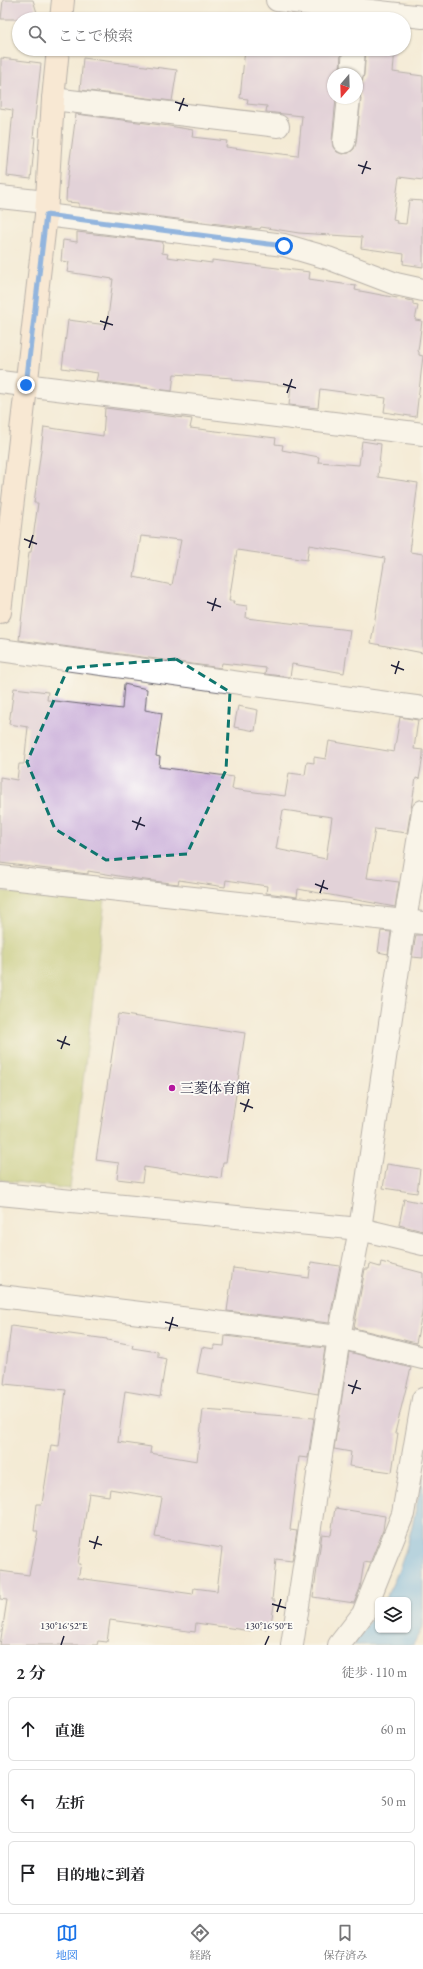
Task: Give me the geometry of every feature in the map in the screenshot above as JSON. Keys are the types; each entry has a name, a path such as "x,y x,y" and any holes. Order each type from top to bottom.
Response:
{"street":[{"path":"62,12 63,0"},
{"path":"277,0 383,12"},
{"path":"411,16 423,17"},
{"path":"0,612 46,209 57,56"},
{"path":"352,68 353,56"},
{"path":"53,99 278,126"},
{"path":"344,142 348,104"},
{"path":"0,198 46,209 284,246 328,258 396,284 423,290"},
{"path":"0,382 423,434"},
{"path":"0,650 423,708"},
{"path":"292,1645 339,1337 360,1228 414,922 423,810"},
{"path":"0,877 414,922"},
{"path":"0,1194 360,1228 423,1244"},
{"path":"0,1296 339,1337 423,1358"},
{"path":"339,1645 363,1614 403,1514 423,1399"}],"highlighted area":[{"path":"176,659 230,692 226,770 187,854 106,860 55,829 27,762 68,668"}],"green space":[{"path":"0,891 105,900 70,1189 0,1180"}],"water":[{"path":"423,1475 423,1626 413,1645 353,1645 375,1613 375,1633 411,1633 411,1597 386,1597 399,1570 413,1523"}],"building":[{"path":"3,0 33,0 37,12 12,12 12,19 1,19"},
{"path":"244,56 341,56 340,68 327,68 327,104 335,104 332,141 333,147 337,152 342,154 349,153 354,149 356,143 360,104 363,104 363,78 365,56 394,56 393,72 423,76 423,180 399,177 393,220 397,221 396,223 406,224 409,200 423,201 423,267 403,264 404,254 361,248 362,237 299,233 261,227 260,229 79,207 79,203 66,202 67,182 76,114 193,130 192,137 227,141 226,147 298,156 302,116 266,112 267,106 247,104 248,99 240,98"},
{"path":"1,58 41,63 33,137 35,137 31,179 7,176 13,110 0,108"},
{"path":"83,58 177,70 172,101 80,90"},
{"path":"77,232 163,242 162,253 168,254 167,257 212,263 212,260 310,272 309,279 356,286 355,290 413,301 413,305 418,306 415,320 422,321 418,351 419,355 423,356 416,417 384,412 386,398 320,389 318,408 289,405 291,386 233,380 233,378 174,374 172,391 96,381 98,373 62,368 68,320 107,325 113,279 67,272 69,262 61,261 63,240 77,242"},
{"path":"105,408 192,419 190,428 276,438 275,444 283,445 282,450 319,457 318,462 359,465 362,441 381,444 378,477 418,483 410,552 423,554 423,653 371,643 385,558 309,545 307,560 237,550 229,601 234,601 233,604 247,606 246,618 350,630 344,673 292,664 290,677 265,674 266,668 222,663 221,668 19,640 29,552 31,552 38,503 34,503 44,427 103,436","holes":["141,536 181,540 172,585 134,577"]},
{"path":"124,684 147,689 145,710 162,713 156,756 160,757 159,767 234,777 232,789 285,796 289,773 305,775 307,762 314,763 314,757 326,759 329,741 394,752 400,717 418,720 414,749 423,750 423,756 419,779 416,778 407,833 375,829 367,878 399,882 395,907 298,889 297,897 266,893 267,886 226,880 225,887 179,880 178,884 88,871 88,874 0,863 0,777 17,780 19,764 24,764 28,727 9,724 14,688 48,692 47,700 122,709","holes":["283,810 332,817 326,859 276,849"]},
{"path":"238,706 258,710 255,731 234,727"},
{"path":"381,931 391,932 388,954 378,952"},
{"path":"416,935 423,935 423,958 412,957"},
{"name":"三菱体育館","path":"118,1014 245,1033 226,1162 223,1162 221,1178 144,1167 142,1182 117,1179 119,1163 96,1160"},
{"path":"387,1164 420,1169 417,1193 383,1188"},
{"path":"404,1199 423,1203 423,1231 399,1225"},
{"path":"311,1262 340,1266 329,1323 227,1311 233,1268 309,1278"},
{"path":"381,1262 423,1273 423,1309 416,1343 354,1328 365,1269 369,1269 370,1264 380,1267"},
{"path":"11,1326 107,1339 133,1345 132,1348 158,1352 158,1357 166,1359 160,1397 125,1391 118,1442 151,1447 150,1453 197,1461 203,1410 314,1418 308,1458 299,1457 290,1530 297,1531 292,1561 276,1559 272,1600 275,1600 271,1623 267,1623 266,1629 252,1627 251,1631 196,1623 195,1632 110,1620 107,1642 98,1641 97,1645 0,1645 7,1600 0,1599 0,1571 29,1575 38,1531 34,1531 37,1504 42,1504 51,1445 59,1446 66,1390 4,1384","holes":["110,1489 162,1498 155,1537 222,1548 217,1591 194,1588 193,1594 78,1578 81,1564 78,1564 89,1493 109,1496"]},
{"path":"225,1336 325,1348 318,1394 197,1373 202,1347 214,1349 214,1345 224,1346"},
{"path":"349,1352 411,1368 395,1433 398,1433 392,1472 349,1466 351,1452 334,1449"},
{"path":"335,1508 385,1516 383,1530 370,1563 364,1562 360,1588 354,1603 313,1597 322,1534 331,1535"}],"place":[{"name":"三菱体育館","path":"172,1088"}],"route":[{"path":"26,385 46,215 284,246"}]}
